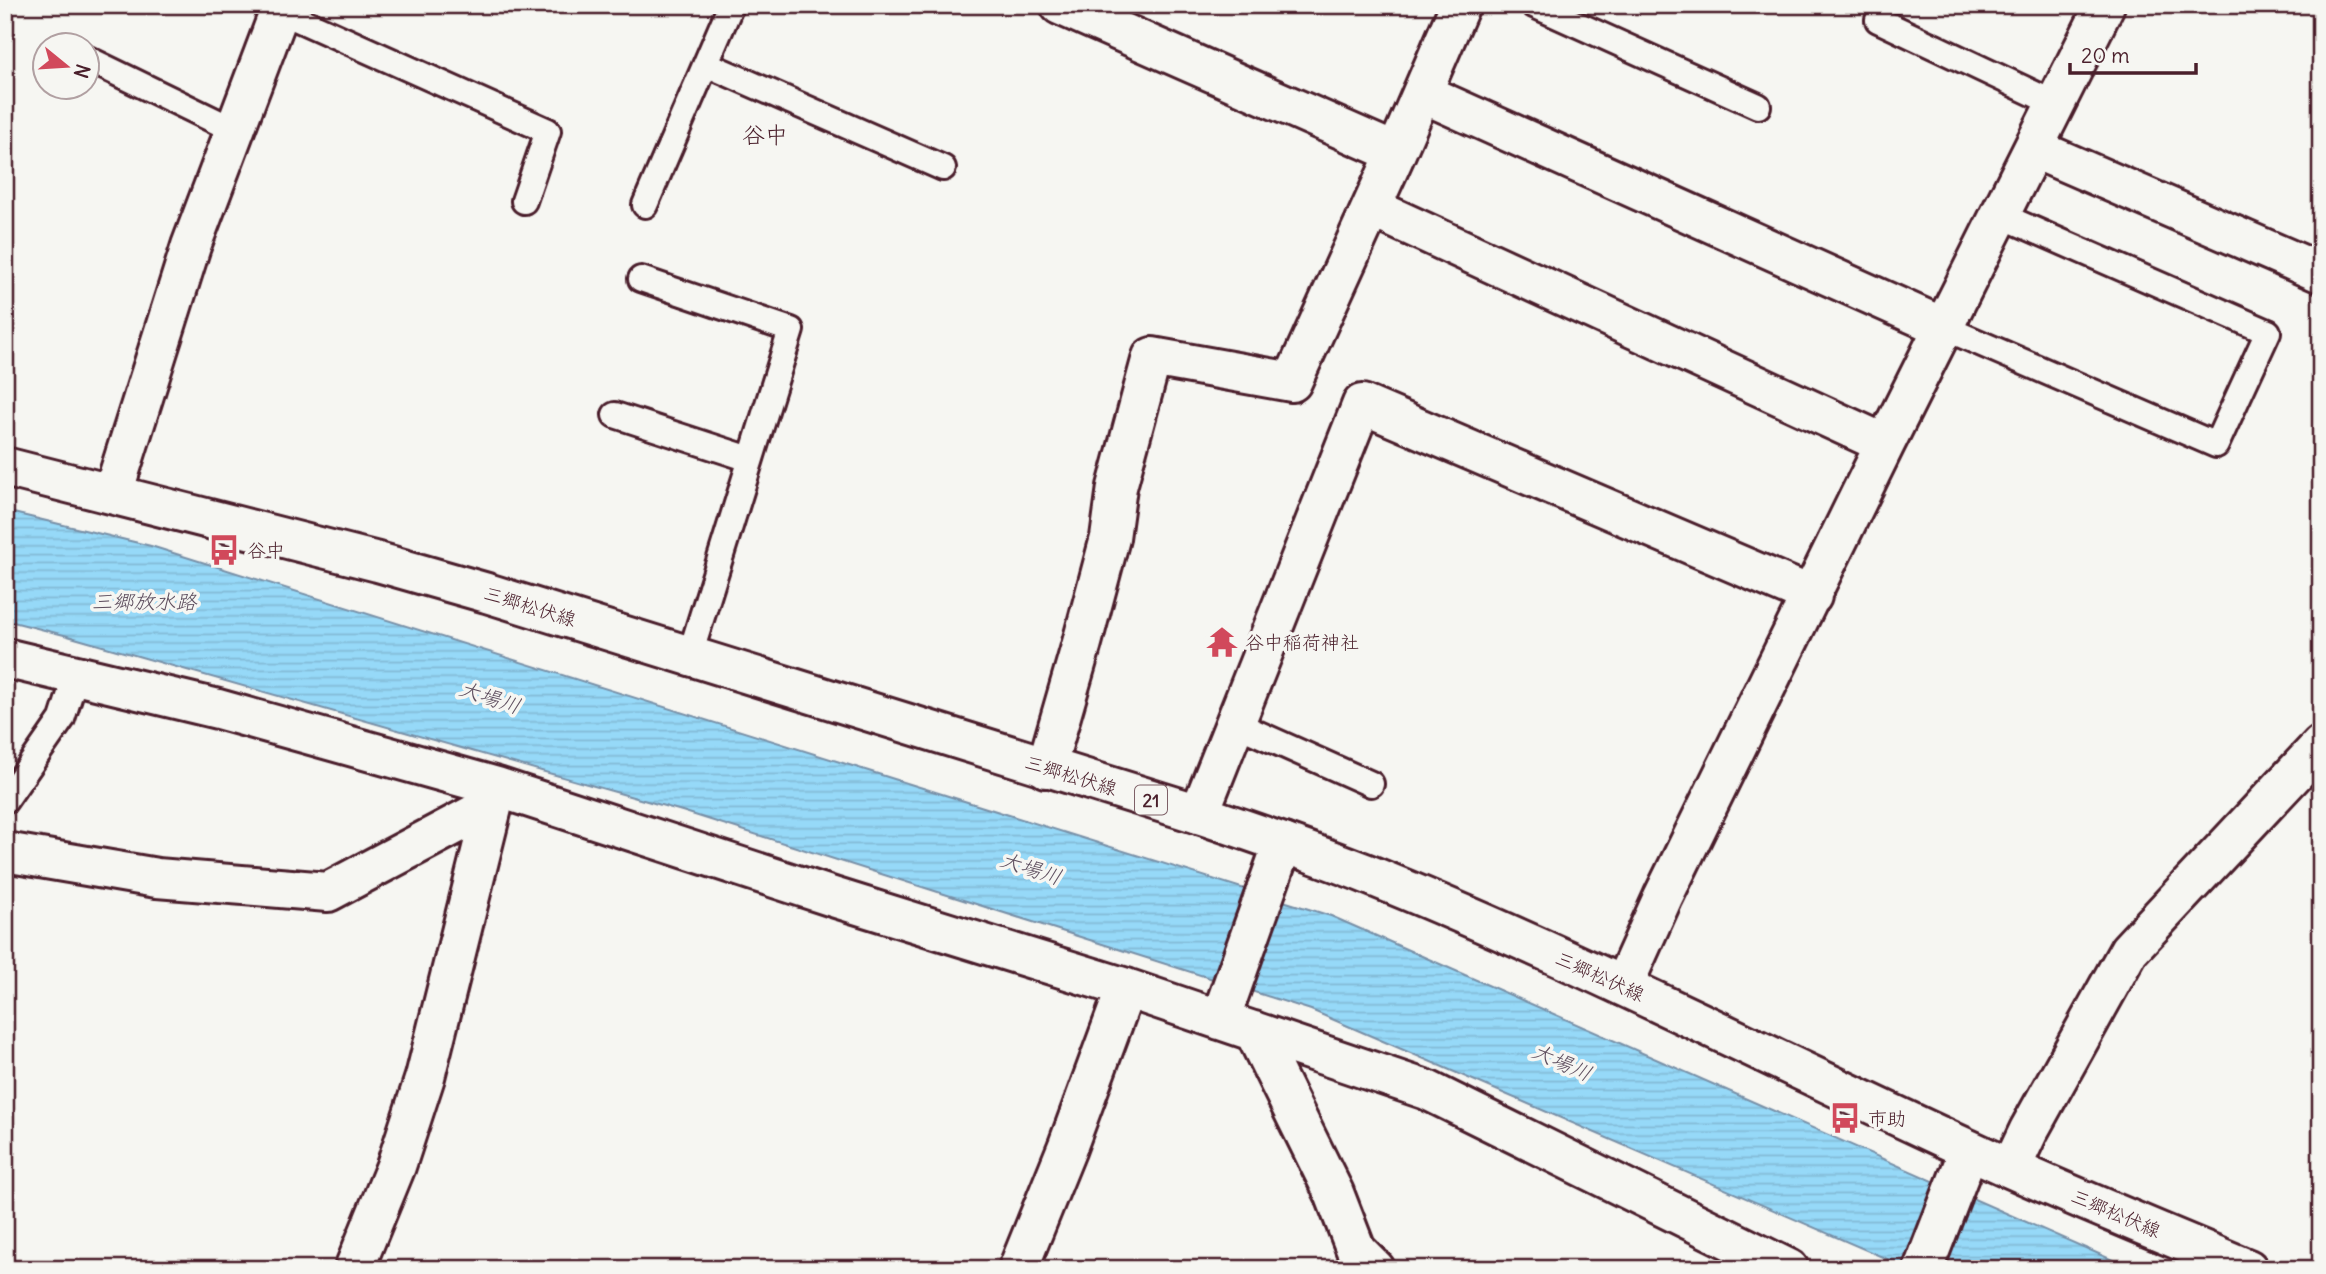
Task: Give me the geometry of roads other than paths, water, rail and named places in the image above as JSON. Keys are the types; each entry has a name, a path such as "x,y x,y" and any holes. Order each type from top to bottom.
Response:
{"street":[{"path":"1060,5 1396,153"},
{"path":"1045,768 1106,551 1117,487 1152,356 1292,382 1460,5"},
{"path":"1623,986 1663,897 1885,444 2105,5"},
{"path":"113,493 191,246 281,8"},
{"path":"1422,93 1945,328"},
{"path":"2035,149 2321,273"},
{"path":"1371,208 1885,444"},
{"path":"1199,814 1362,404 1812,596"},
{"name":"三郷松伏線","path":"5,467 378,562 690,655 1199,814 1277,860 1365,873 1623,986 1963,1165 2011,1168 2248,1269"},
{"path":"5,658 218,709 1126,988 1234,1017 1427,1090 1789,1269"},
{"path":"2011,1168 2029,1130 2129,950 2321,745"},
{"path":"5,852 157,878 328,892 495,796"},
{"path":"354,1269 396,1166 425,1077 495,796"},
{"path":"1277,860 1234,1017 1334,1193 1356,1250 1375,1269"},
{"path":"1018,1269 1067,1148 1126,988"},
{"path":"1923,1269 1963,1165"}],"lane":[{"path":"645,205 731,5"},
{"path":"1534,5 1758,106"},
{"path":"281,8 548,131 524,201"},
{"path":"1878,20 2056,104"},
{"path":"706,64 943,168"},
{"path":"102,66 233,130"},
{"path":"1945,328 2217,445 2268,332 2000,215"},
{"path":"641,279 791,330 690,655"},
{"path":"615,415 750,459"},
{"path":"5,801 62,719 76,675"},
{"path":"1234,723 1371,784"}],"water":[{"name":"三郷放水路","path":"5,511 151,546 1331,916 2133,1269 1910,1269 1311,1010 682,811 5,620"}],"place":[{"name":"谷中","path":"224,550"},
{"name":"谷中稲荷神社","path":"1222,642"},
{"name":"市助","path":"1845,1118"}],"district":[{"name":"谷中","path":"765,134"}],"water label":[{"name":"大場川","path":"490,697"},
{"name":"大場川","path":"1031,868"},
{"name":"大場川","path":"1562,1062"}]}
